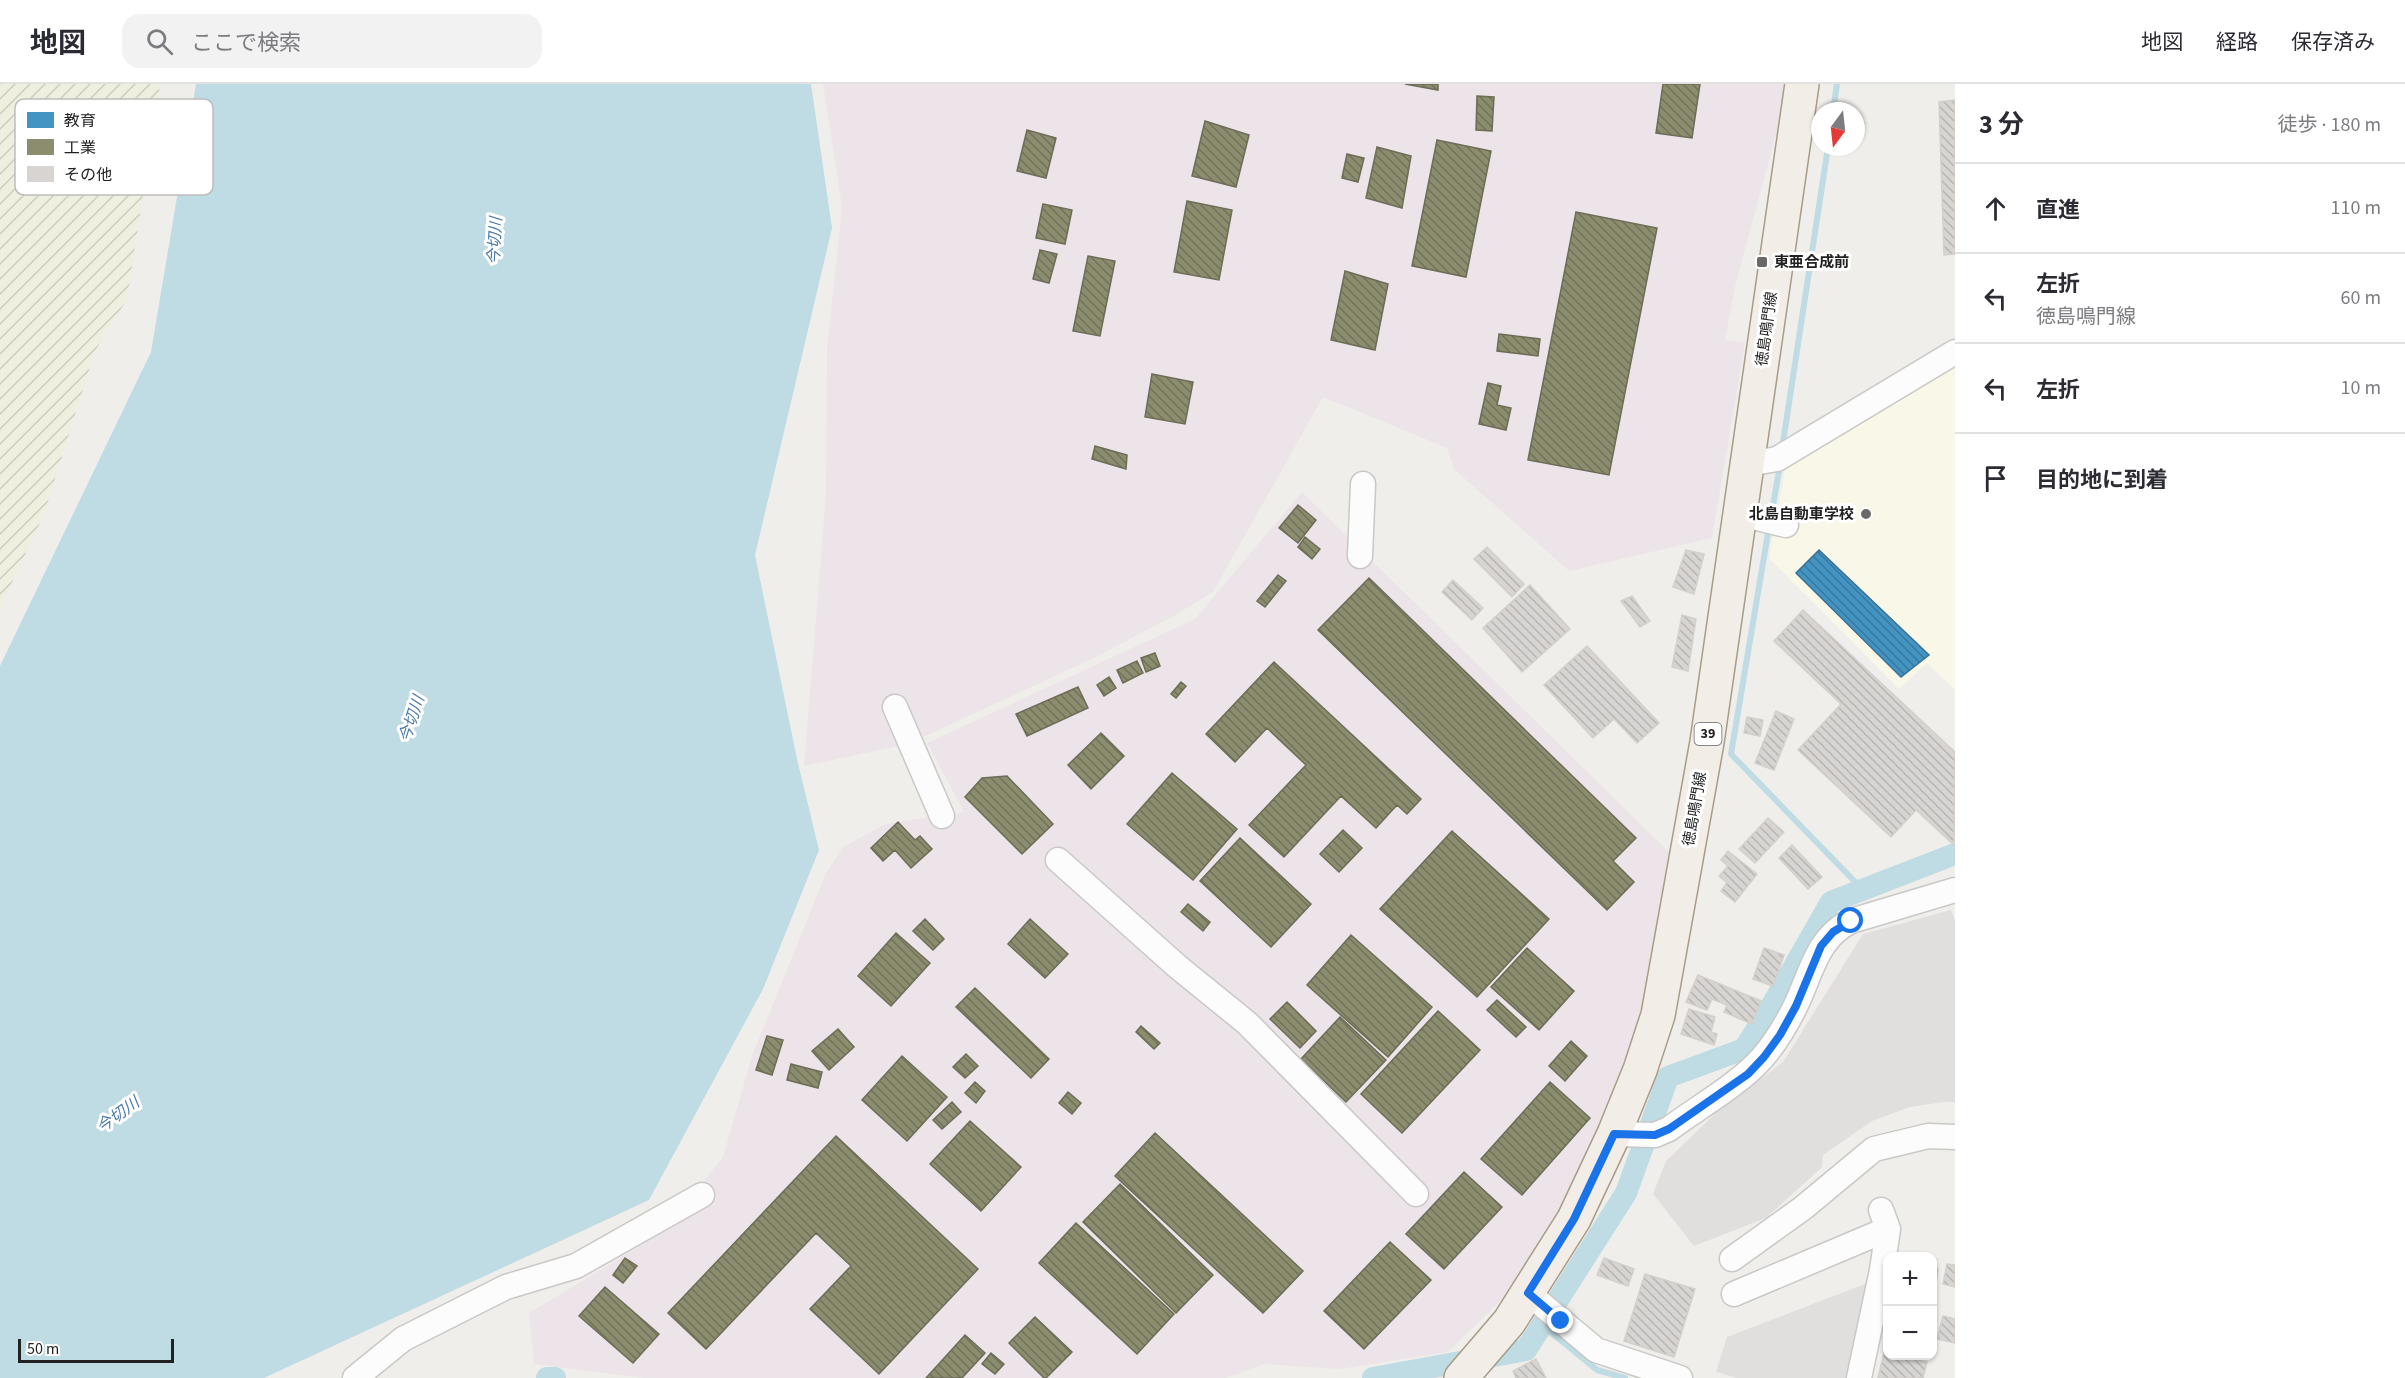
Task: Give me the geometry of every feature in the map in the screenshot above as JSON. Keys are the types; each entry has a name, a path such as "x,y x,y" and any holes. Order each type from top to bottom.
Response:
{"main road":[{"name":"徳島鳴門線","path":"1463,1376 1509,1322 1574,1219 1614,1134 1640,1070 1658,1015 1707,742 1802,84"}],"street":[{"path":"1748,464 1777,459 1955,352"},
{"path":"1360,556 1363,484"},
{"path":"1741,514 1786,525"},
{"path":"895,707 942,816"},
{"path":"1058,860 1178,967 1246,1023 1416,1194"},
{"path":"1614,1134 1655,1135 1669,1129 1748,1074 1780,1035 1796,1006 1821,946 1839,927 1851,921 1955,890"},
{"path":"1732,1260 1803,1208 1874,1149 1928,1136 1955,1137"},
{"path":"355,1378 403,1339 506,1287 576,1266 702,1195"},
{"path":"1734,1294 1884,1220 1882,1270 1859,1378"},
{"path":"1528,1293 1596,1350 1680,1378"}],"shaded area":[{"path":"823,84 1785,84 1781,116 1736,283 1725,340 1745,343 1712,538 1569,571 1454,469 1447,448 1323,397 1213,592 1094,658 908,744 804,766 826,494 827,348 842,207"},
{"name":"北島自動車学校","path":"1955,366 1955,690 1927,663 1899,689 1769,558 1785,470"},
{"path":"1302,492 1672,855 1635,1040 1566,1202 1519,1283 1448,1352 1340,1369 1264,1364 1226,1378 644,1378 534,1364 529,1313 662,1233 723,1157 752,1056 826,873 843,847 885,824 964,812 927,743 1195,619"},
{"path":"1951,910 1955,920 1955,1102 1910,1107 1872,1121 1823,1155 1822,1167 1766,1218 1694,1246 1653,1194 1666,1161 1716,1113 1783,1062 1863,934"},
{"path":"1870,1282 1848,1378 1737,1378 1716,1372 1727,1337"}],"green space":[{"path":"0,84 160,84 158,99 15,99 15,195 143,195 127,299 95,351 44,514 0,608"}],"water":[{"name":"今切川","path":"196,84 811,84 832,228 755,555 797,759 819,850 763,989 649,1200 264,1378 0,1378 0,666 151,352 177,195 213,195 213,99 193,99"}],"building: 教育":[{"path":"1819,550 1929,655 1901,677 1796,573"}],"building: 工業":[{"path":"1405,84 1438,84 1438,90"},
{"path":"1663,84 1700,84 1692,138 1656,133"},
{"path":"1477,96 1494,97 1492,131 1476,130"},
{"path":"1205,121 1249,135 1236,187 1192,176"},
{"path":"1027,130 1056,138 1046,178 1017,171"},
{"path":"1437,140 1491,151 1466,277 1412,266"},
{"path":"1377,147 1411,156 1402,208 1366,198"},
{"path":"1347,154 1364,158 1358,182 1342,178"},
{"path":"1187,201 1232,210 1219,280 1174,272"},
{"path":"1043,204 1072,210 1065,244 1036,238"},
{"path":"1576,212 1657,228 1609,475 1528,460"},
{"path":"1040,250 1057,254 1049,283 1033,279"},
{"path":"1088,256 1115,261 1100,336 1073,331"},
{"path":"1345,271 1388,284 1375,350 1331,340"},
{"path":"1499,334 1540,339 1538,356 1497,351"},
{"path":"1152,374 1193,382 1185,424 1145,417"},
{"path":"1488,383 1501,386 1497,405 1511,408 1506,430 1479,424"},
{"path":"1095,446 1127,455 1126,469 1092,459"},
{"path":"1298,505 1316,520 1298,543 1279,528"},
{"path":"1305,537 1320,549 1312,559 1298,547"},
{"path":"1278,575 1286,581 1265,607 1257,601"},
{"path":"1369,578 1636,838 1613,861 1634,882 1607,910 1318,630"},
{"path":"1155,653 1160,666 1146,672 1141,658"},
{"path":"1137,661 1143,673 1123,683 1117,670"},
{"path":"1274,662 1421,799 1407,814 1397,805 1376,828 1341,796 1284,857 1249,825 1306,765 1267,728 1235,762 1206,734"},
{"path":"1109,677 1116,688 1104,696 1097,685"},
{"path":"1181,682 1186,686 1176,698 1171,694"},
{"path":"1078,687 1088,708 1027,736 1016,714"},
{"path":"1101,733 1124,756 1091,789 1068,765"},
{"path":"1172,773 1237,829 1193,880 1127,824"},
{"path":"1007,776 1053,824 1022,854 965,797 982,778"},
{"path":"898,822 915,840 920,836 932,849 911,868 895,850 883,861 871,848"},
{"path":"1343,830 1362,848 1339,872 1320,854"},
{"path":"1452,831 1549,919 1477,997 1380,909"},
{"path":"1240,838 1311,904 1271,947 1200,881"},
{"path":"1188,904 1210,922 1203,931 1181,912"},
{"path":"925,919 944,939 933,950 913,931"},
{"path":"1030,919 1068,954 1045,978 1008,944"},
{"path":"896,933 930,963 891,1006 858,976"},
{"path":"1351,935 1432,1007 1388,1057 1307,985"},
{"path":"1527,948 1574,991 1539,1030 1491,987"},
{"path":"975,988 1049,1059 1031,1078 956,1007"},
{"path":"1497,1000 1526,1027 1516,1037 1487,1010"},
{"path":"1287,1002 1316,1031 1300,1048 1270,1019"},
{"path":"1438,1011 1480,1050 1402,1133 1361,1094"},
{"path":"1340,1017 1386,1060 1346,1102 1301,1059"},
{"path":"1141,1026 1160,1043 1154,1049 1136,1032"},
{"path":"838,1029 854,1047 829,1070 812,1051"},
{"path":"767,1036 783,1040 772,1075 756,1070"},
{"path":"1571,1041 1587,1056 1565,1081 1549,1066"},
{"path":"966,1054 978,1066 965,1078 953,1067"},
{"path":"902,1056 947,1097 907,1141 862,1100"},
{"path":"791,1064 822,1072 818,1088 787,1080"},
{"path":"975,1082 985,1091 976,1103 965,1093"},
{"path":"1550,1082 1590,1118 1522,1195 1481,1159"},
{"path":"1068,1092 1081,1103 1072,1114 1059,1103"},
{"path":"952,1102 961,1112 942,1129 933,1120"},
{"path":"970,1121 1021,1167 981,1211 930,1164"},
{"path":"1155,1133 1303,1271 1263,1313 1115,1176"},
{"path":"836,1136 978,1269 879,1374 810,1309 851,1266 816,1233 706,1349 668,1313"},
{"path":"1464,1172 1502,1207 1444,1269 1406,1234"},
{"path":"1120,1184 1213,1275 1176,1313 1083,1222"},
{"path":"1076,1223 1174,1314 1137,1354 1039,1263"},
{"path":"1390,1242 1431,1280 1364,1349 1324,1311"},
{"path":"625,1258 637,1266 623,1283 613,1275"},
{"path":"605,1287 659,1334 633,1363 579,1316"},
{"path":"1035,1317 1072,1352 1046,1378 1009,1343"},
{"path":"965,1335 985,1353 962,1378 926,1378"},
{"path":"991,1353 1004,1364 995,1374 982,1364"}],"building: その他":[{"path":"1955,100 1955,254 1944,255 1939,102"},
{"path":"1487,547 1524,584 1512,597 1474,559"},
{"path":"1686,550 1704,554 1694,594 1673,587"},
{"path":"1453,580 1483,608 1472,620 1442,592"},
{"path":"1530,585 1570,629 1522,672 1483,628"},
{"path":"1632,596 1650,621 1640,627 1621,601"},
{"path":"1803,610 1955,752 1954,845 1916,810 1891,837 1798,750 1841,704 1774,641"},
{"path":"1682,615 1696,619 1688,671 1672,667"},
{"path":"1587,646 1659,723 1637,743 1614,719 1593,738 1544,685"},
{"path":"1776,711 1794,719 1774,770 1755,763"},
{"path":"1747,717 1763,720 1760,736 1744,733"},
{"path":"1768,818 1784,832 1755,863 1739,849"},
{"path":"1792,845 1822,877 1808,889 1779,858"},
{"path":"1728,851 1757,874 1735,902 1721,891 1727,883 1719,876 1728,866 1721,860"},
{"path":"1764,948 1784,955 1773,986 1753,979"},
{"path":"1698,975 1761,1001 1752,1024 1724,1012 1727,1005 1712,999 1707,1010 1686,1002"},
{"path":"1689,1009 1715,1017 1711,1032 1717,1034 1714,1045 1681,1034"},
{"path":"1604,1258 1634,1269 1628,1286 1597,1275"},
{"path":"1947,1264 1955,1265 1955,1287 1943,1284"},
{"path":"1645,1274 1695,1289 1674,1357 1624,1341"},
{"path":"1943,1316 1955,1319 1955,1343 1937,1339"},
{"path":"1883,1356 1883,1360 1927,1362 1923,1378 1878,1378"},
{"path":"1536,1359 1546,1378 1516,1378 1513,1371"}],"waterway":[{"path":"1834,102 1837,84"},
{"path":"1782,449 1827,156"},
{"path":"1771,517 1780,465"},
{"path":"1769,527 1731,754 1862,889"},
{"path":"1373,1378 1526,1350 1626,1193 1668,1077 1744,1049 1771,1007 1831,902 1955,854"},
{"path":"1542,1325 1597,1370 1625,1378"},
{"path":"547,1378 555,1378"}],"place":[{"name":"東亜合成前","path":"1762,262"},
{"name":"北島自動車学校","path":"1866,514"}],"route":[{"path":"1561,1321 1528,1293 1574,1219 1614,1134 1655,1135 1669,1129 1748,1074 1780,1035 1796,1006 1821,946 1839,927 1851,921"}]}
